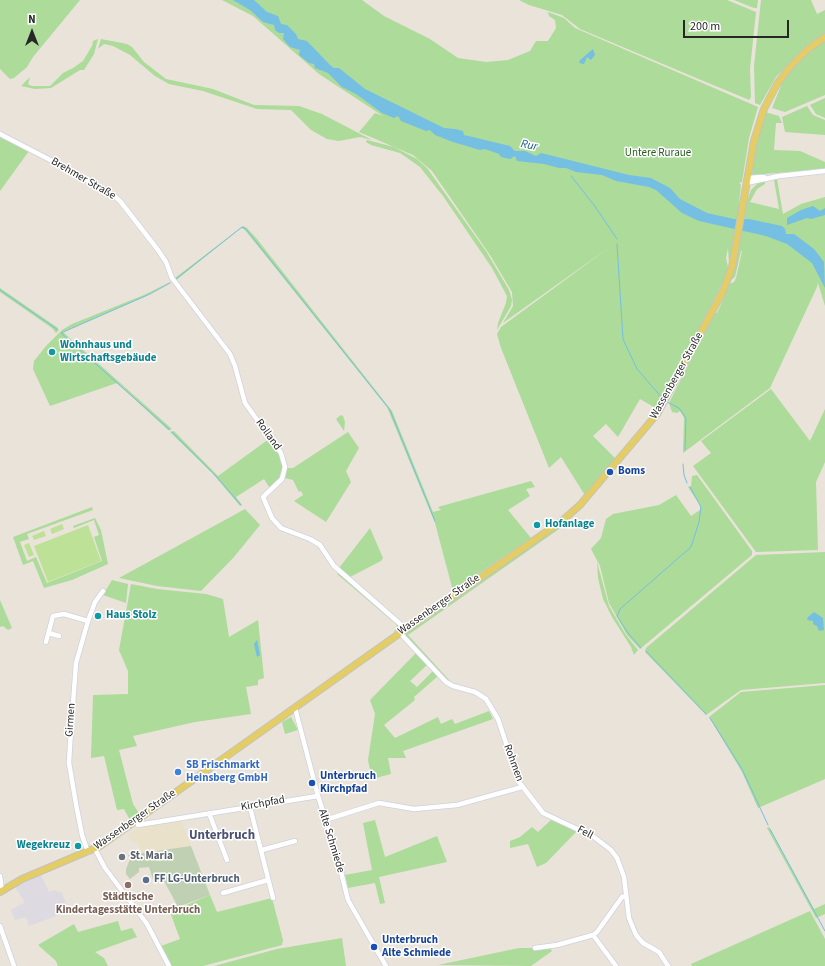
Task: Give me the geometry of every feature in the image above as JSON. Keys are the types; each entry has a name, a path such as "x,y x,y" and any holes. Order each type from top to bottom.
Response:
{"main road":[{"name":"Wassenberger Straße","path":"1,892 22,879 94,849 136,821 574,511 611,467 648,428 667,396 728,282 735,253 747,180 758,127 771,95 793,64 808,49 825,37"}],"street":[{"name":"Brehmer Straße","path":"0,134 113,195 120,201 158,250 176,284"},
{"path":"747,180 825,172"},
{"path":"747,180 758,181 770,178"},
{"path":"744,197 758,181"},
{"name":"Rolland","path":"176,284 230,354 235,366 245,403 284,460 285,467 282,479 263,497 272,518 280,528 320,545 334,566 406,629"},
{"name":"Girmen","path":"88,852 82,835 69,763 76,663 95,602 103,591"},
{"path":"46,642 53,616 56,614 64,614 88,621"},
{"path":"49,633 59,636"},
{"name":"Rohmen","path":"325,820 379,803 414,809 457,805 522,786 498,719 486,699 475,692 452,686 446,682 400,633"},
{"name":"Alte Schmiede","path":"296,708 318,796 335,848 348,900 386,966"},
{"name":"Fell","path":"522,786 543,813 594,837 611,850 617,858 624,877 629,918 636,935 643,943 659,952 666,965"},
{"name":"Kirchpfad","path":"136,821 138,825 318,796"},
{"path":"250,807 273,898"},
{"path":"209,813 227,860"},
{"path":"262,850 295,841"},
{"path":"94,849 105,868 147,924 169,966"},
{"path":"0,876 1,892"},
{"path":"223,892 268,880"},
{"path":"535,948 557,946 593,935 597,932 622,897 626,896"},
{"path":"0,926 14,966"},
{"path":"593,935 616,966"}],"shaded area":[{"path":"181,820 191,846 142,853 137,842 131,842 128,835 141,826"},
{"path":"41,875 49,892 54,890 62,893 69,911 29,926 26,917 15,920 13,916 11,910 25,902 15,887"}],"green space":[{"path":"0,0 80,0 33,57 27,67 14,78 10,79 0,69"},
{"name":"Untere Ruraue","path":"222,0 362,0 384,16 430,39 458,58 486,62 508,60 530,51 536,41 548,41 556,28 555,20 549,16 548,12 564,18 575,28 758,107 749,138 742,182 739,183 741,185 739,203 746,204 751,190 758,183 765,181 765,184 757,189 750,202 779,209 774,180 777,179 783,214 801,204 825,197 825,306 818,283 770,388 683,453 684,418 680,411 677,413 672,412 669,403 714,313 717,313 729,284 734,282 736,278 742,251 735,277 730,281 737,250 732,249 729,263 728,248 726,258 728,267 724,280 657,409 640,399 618,437 606,424 593,436 616,459 586,497 561,457 549,468 501,348 497,334 501,327 614,244 503,323 513,306 512,292 490,255 432,171 413,155 359,132 375,113 383,116 319,74 253,16"},
{"path":"519,0 727,0 756,12 750,69 751,97 749,100 689,75 580,29 562,15 529,5"},
{"path":"734,0 758,0 757,8 754,8"},
{"path":"761,0 811,0 817,14 825,10 825,33 806,46 776,77 760,105 755,103 754,66"},
{"path":"98,39 94,54 84,70 80,70 51,88 35,89 21,86 30,77 28,84 32,86 50,86 63,73 83,61 92,46 93,41"},
{"path":"101,39 127,44 132,47 144,62 166,79 213,89 254,105 299,106 322,114 372,140 360,137 339,141 327,139 311,130 291,110 257,109 203,91 169,84 155,76 130,55 113,46 104,44 98,49"},
{"path":"825,39 825,95 785,112 772,108 784,78 806,54"},
{"path":"825,98 825,118 816,114 810,105"},
{"path":"807,106 813,115 825,120 825,135 785,132 782,117"},
{"path":"765,112 779,116 782,123 776,123 774,150 800,151 825,162 825,169 752,175 755,147"},
{"path":"0,136 29,151 0,191"},
{"path":"367,140 394,147 417,159 427,168 486,251 509,290 512,300 511,306 497,330 507,296 492,268 443,196 420,167 400,153 371,145 366,142"},
{"path":"243,226 247,228 257,239 392,411 433,512 441,510 438,507 531,481 535,487 526,489 530,496 508,510 531,538 453,591 435,523 387,407 245,230 241,228 175,281 175,278"},
{"path":"170,282 144,297 63,332 172,429 168,430 117,383 50,406 33,369 34,361 46,346 62,330 72,324 144,295"},
{"path":"0,288 58,328 58,331 56,333 52,328 0,292"},
{"path":"771,389 810,441 825,409 825,462 816,482 818,550 756,552 693,466 711,453 701,441"},
{"path":"341,415 343,416 345,422 344,431 336,419"},
{"path":"174,431 218,476 269,439 279,451 284,465 281,479 271,490 264,479 236,497 242,505 240,506 213,474 170,432"},
{"path":"348,432 359,448 346,471 351,482 326,522 294,501 303,495 301,491 299,492 293,480 285,478 287,468 293,468"},
{"path":"697,475 752,551 752,555 640,649 627,635 609,603 600,566 591,549 601,538 606,519 613,514 659,505 676,495 691,516 700,510 700,505 688,487 691,486 692,476"},
{"path":"92,507 93,510 27,534 29,539 20,542 27,561 36,557 47,583 102,561 94,537 99,535 94,520 74,528 73,526 95,518 101,530 108,564 72,580 44,588 33,561 23,565 13,537"},
{"path":"245,509 260,525 234,557 201,591 157,586 119,578"},
{"path":"566,521 569,522 408,635 450,681 457,685 449,683 406,636 406,633 432,616 438,609 505,562"},
{"path":"62,524 64,529 52,534 50,529"},
{"path":"88,525 101,561 48,582 34,546"},
{"path":"370,528 383,558 381,561 350,577 339,568"},
{"path":"44,531 46,536 34,540 32,536"},
{"path":"29,543 34,555 29,557 24,545"},
{"path":"825,552 825,683 741,690 706,715 645,652 646,648 756,555"},
{"path":"597,562 609,606 626,635 638,650 634,655 631,647 612,617 603,599 598,578"},
{"path":"339,573 400,626 399,629 394,632 397,625 337,574"},
{"path":"112,580 128,584 126,603 103,595"},
{"path":"131,584 157,589 206,594 223,599 229,637 258,620 264,678 258,680 258,685 246,687 251,714 195,722 133,736 137,746 119,750 133,804 139,813 130,820 124,809 117,810 104,756 91,758 93,695 128,694 128,671 119,650"},
{"path":"0,600 12,628 8,630 3,626 0,627"},
{"path":"416,653 428,664 410,681 417,687 434,670 438,676 414,697 415,700 384,725 395,738 438,717 441,724 452,719 455,724 489,711 493,719 403,751 406,758 388,758 391,774 372,779 368,760 375,714 370,700"},
{"path":"825,685 825,779 758,808 742,772 709,717 741,692"},
{"path":"291,717 298,730 285,734 282,722"},
{"path":"375,820 385,857 437,836 447,862 379,877 385,903 380,904 375,883 348,888 345,875 372,870 363,823"},
{"path":"551,820 577,831 546,863 537,867 528,844 510,848 510,841 520,837 532,827 538,832"},
{"path":"769,827 814,909 825,904 825,914 816,918 767,828"},
{"path":"191,846 210,895 178,907 163,879 154,883 149,867 139,868 139,872 130,879 126,874 126,869 130,859 128,855"},
{"path":"210,895 217,912 272,898 283,940 282,945 203,966 170,966 161,946 180,939 170,912"},
{"path":"810,911 825,939 825,966 692,966 691,964 700,960"},
{"path":"118,921 121,931 132,928 137,937 95,952 104,958 108,966 58,966 56,961 38,945 74,924 78,932"},
{"path":"342,938 346,966 214,966 277,949"},
{"path":"519,948 550,948 552,951 531,966 438,965"}],"water":[{"path":"233,0 254,0 267,12 278,16 281,24 287,25 296,34 298,39 307,41 330,65 334,68 339,68 365,89 444,128 463,131 464,135 510,146 515,151 525,151 536,156 541,153 629,175 651,178 670,188 680,199 707,213 734,219 749,219 782,226 785,229 786,234 794,234 814,249 824,262 825,288 812,263 787,244 766,236 699,221 682,213 656,190 649,187 616,181 602,175 576,172 566,168 559,168 544,164 517,161 515,156 510,159 501,157 499,154 485,149 480,150 435,135 430,130 426,131 401,121 398,116 394,118 382,113 356,94 342,87 328,73 315,68 314,64 309,63 299,55 300,50 290,47 283,39 284,33 279,33 275,30 274,25 263,22 250,10"},
{"path":"593,49 595,55 591,60 587,57 584,64 579,63 580,60"},
{"path":"813,206 820,211 825,208 825,215 811,219 807,218 787,225 787,218 801,210"},
{"path":"814,612 823,618 824,630 819,631 817,626 813,624 813,621 807,620 808,617"},
{"path":"257,640 260,655 257,657 254,644"}],"waterway":[{"path":"571,176 594,205 617,239"},
{"path":"176,279 242,227 245,228 390,410 435,521"},
{"path":"617,244 623,339 637,369 663,399"},
{"path":"170,283 150,294 61,333 170,430"},
{"path":"0,290 58,330"},
{"path":"667,402 679,408 686,418 685,450"},
{"path":"172,432 216,476 241,505"},
{"path":"683,464 684,475 687,483"},
{"path":"641,648 628,633 617,616 620,609 691,547 699,522 701,507 690,487"},
{"path":"646,651 706,714"},
{"path":"710,718 742,769 768,825"},
{"path":"770,829 825,931"}],"place":[{"name":"Wohnhaus und Wirtschaftsgebäude","path":"52,352"},
{"name":"Boms","path":"610,472"},
{"name":"Hofanlage","path":"537,525"},
{"name":"Haus Stolz","path":"98,616"},
{"name":"SB Frischmarkt Heinsberg GmbH","path":"178,772"},
{"name":"Unterbruch Kirchpfad","path":"312,783"},
{"name":"Wegekreuz","path":"78,846"},
{"name":"St. Maria","path":"122,857"},
{"name":"FF LG-Unterbruch","path":"146,880"},
{"name":"Städtische Kindertagesstätte Unterbruch","path":"128,885"},
{"name":"Unterbruch Alte Schmiede","path":"374,947"}],"district":[{"name":"Unterbruch","path":"222,836"}],"water label":[{"name":"Rur","path":"529,146"}]}
